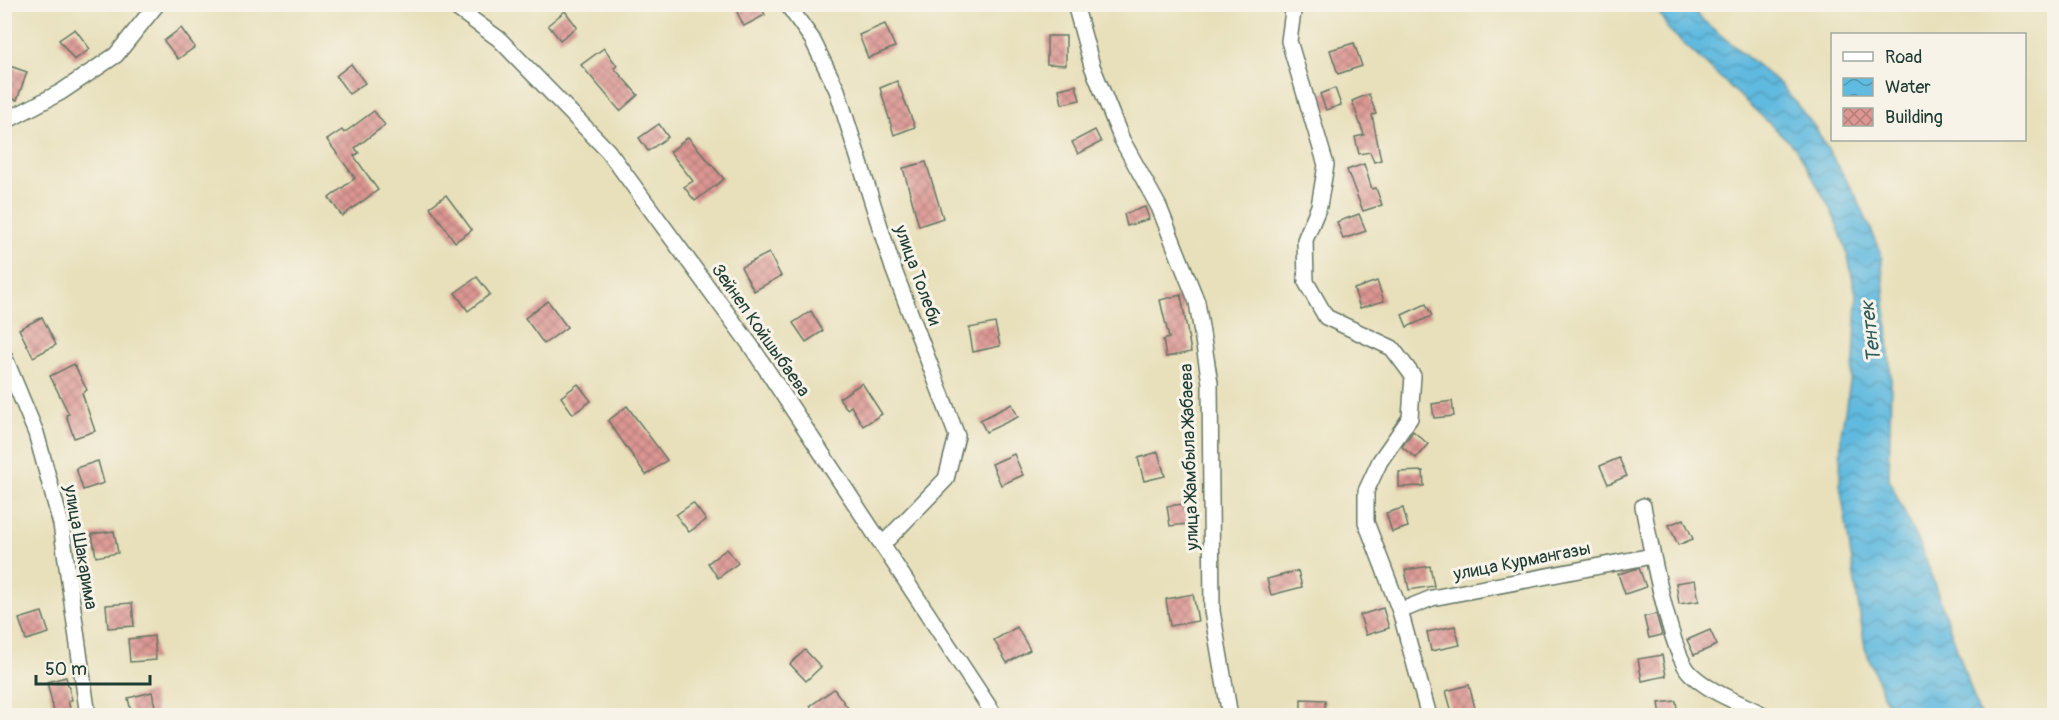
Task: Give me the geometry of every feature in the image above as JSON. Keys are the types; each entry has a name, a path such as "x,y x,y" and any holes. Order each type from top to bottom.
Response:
{"street":[{"path":"4,122 61,92 116,55 157,4"},
{"name":"Зейнеп Койшыбаева","path":"451,4 499,39 608,151 751,346 995,716"},
{"name":"улица Толеби","path":"787,4 812,39 837,90 893,268 957,436 946,479 882,545"},
{"name":"улица Жамбыла Жабаева","path":"1075,4 1092,66 1122,140 1159,207 1197,302 1210,383 1212,611 1230,716"},
{"path":"1294,4 1289,41 1326,165 1319,206 1305,240 1306,282 1326,316 1392,348 1413,376 1410,417 1380,461 1366,491 1366,522 1400,610 1429,716"},
{"name":"улица Шакарима","path":"6,363 36,433 60,524 88,716"},
{"path":"1643,506 1652,556 1677,649 1689,672 1710,687 1766,716"},
{"name":"улица Курмангазы","path":"1400,610 1432,598 1652,556"}],"water":[{"name":"Тентек","path":"1655,5 1692,5 1699,17 1781,85 1814,126 1856,196 1881,252 1891,379 1889,479 1926,560 1980,715 1891,715 1865,648 1840,484 1841,433 1854,361 1857,299 1846,248 1831,210 1796,148 1668,29"}],"building":[{"path":"733,4 760,4 765,15 744,26"},
{"path":"565,11 577,27 560,40 548,25"},
{"path":"885,24 895,47 868,58 859,35"},
{"path":"181,28 195,47 178,59 164,41"},
{"path":"75,29 90,49 74,60 59,40"},
{"path":"1047,36 1066,36 1066,65 1047,64"},
{"path":"1354,43 1362,66 1338,74 1330,50"},
{"path":"604,48 617,66 614,68 638,95 620,111 581,65"},
{"path":"4,64 27,72 17,100 4,96"},
{"path":"351,64 365,83 349,94 336,76"},
{"path":"897,81 915,127 894,135 880,88"},
{"path":"1076,85 1080,100 1062,104 1059,89"},
{"path":"1335,88 1341,105 1326,110 1320,94"},
{"path":"1369,94 1376,114 1372,115 1381,160 1374,162 1370,152 1359,154 1355,137 1364,135 1352,101"},
{"path":"374,111 385,125 355,148 359,153 354,156 378,190 342,216 329,198 355,178 327,140 342,130 344,133"},
{"path":"659,124 668,137 648,151 639,138"},
{"path":"1095,130 1101,142 1078,154 1072,142"},
{"path":"688,137 724,179 695,201 684,187 693,181 670,152"},
{"path":"926,162 943,218 919,226 903,168"},
{"path":"1364,164 1372,189 1376,188 1382,205 1363,211 1347,170"},
{"path":"446,195 472,230 455,242 430,207"},
{"path":"1145,207 1149,219 1127,226 1124,214"},
{"path":"1359,214 1366,231 1343,239 1337,222"},
{"path":"769,253 781,276 754,291 741,267"},
{"path":"477,277 490,294 468,311 455,293"},
{"path":"1377,281 1384,301 1360,308 1354,289"},
{"path":"1181,295 1191,352 1166,357 1163,340 1169,338 1160,300"},
{"path":"548,301 567,327 544,344 525,318"},
{"path":"1426,304 1432,316 1407,327 1402,315"},
{"path":"811,311 823,331 806,342 793,323"},
{"path":"42,317 56,345 33,357 19,329"},
{"path":"995,323 1000,346 973,352 969,328"},
{"path":"74,364 87,390 82,393 95,431 74,438 66,415 69,414 50,376"},
{"path":"862,383 882,414 863,426 851,406 847,409 839,398"},
{"path":"578,384 591,401 573,414 561,397"},
{"path":"1452,401 1454,416 1434,418 1432,404"},
{"path":"1012,404 1018,417 986,432 980,420"},
{"path":"627,406 667,460 646,475 608,421"},
{"path":"1413,431 1428,444 1416,458 1402,447"},
{"path":"1158,452 1165,476 1144,481 1138,458"},
{"path":"1014,454 1023,475 1001,485 992,464"},
{"path":"1619,458 1627,476 1608,484 1600,466"},
{"path":"98,461 104,483 83,490 76,468"},
{"path":"1423,471 1424,486 1399,487 1399,472"},
{"path":"693,503 706,520 689,532 676,515"},
{"path":"1184,504 1187,524 1170,526 1167,506"},
{"path":"1403,508 1408,527 1392,532 1386,513"},
{"path":"1684,519 1693,539 1678,545 1669,525"},
{"path":"114,531 118,553 96,557 92,534"},
{"path":"727,549 738,563 718,578 708,563"},
{"path":"1430,566 1434,586 1409,590 1405,570"},
{"path":"1639,568 1646,587 1625,594 1618,574"},
{"path":"1298,571 1302,587 1271,595 1267,579"},
{"path":"1695,580 1699,601 1679,604 1676,583"},
{"path":"1193,594 1198,621 1170,626 1166,599"},
{"path":"132,603 134,626 108,628 106,605"},
{"path":"1383,608 1389,628 1366,635 1360,615"},
{"path":"42,612 49,633 26,640 19,619"},
{"path":"1656,614 1662,635 1649,638 1644,617"},
{"path":"1455,626 1460,645 1431,651 1427,632"},
{"path":"1017,627 1030,650 1007,663 994,640"},
{"path":"1710,630 1717,645 1694,655 1687,640"},
{"path":"154,636 156,660 130,662 128,639"},
{"path":"805,650 821,667 806,681 790,664"},
{"path":"1662,655 1666,676 1642,681 1638,659"},
{"path":"66,677 72,700 68,701 72,716 55,716 47,682"},
{"path":"1469,685 1476,712 1453,716 1446,691"},
{"path":"834,689 848,708 838,716 817,716 810,706"},
{"path":"152,692 157,716 132,716 128,698"},
{"path":"1301,699 1325,700 1325,716 1301,716"},
{"path":"1676,701 1678,716 1661,716 1659,703"}]}
